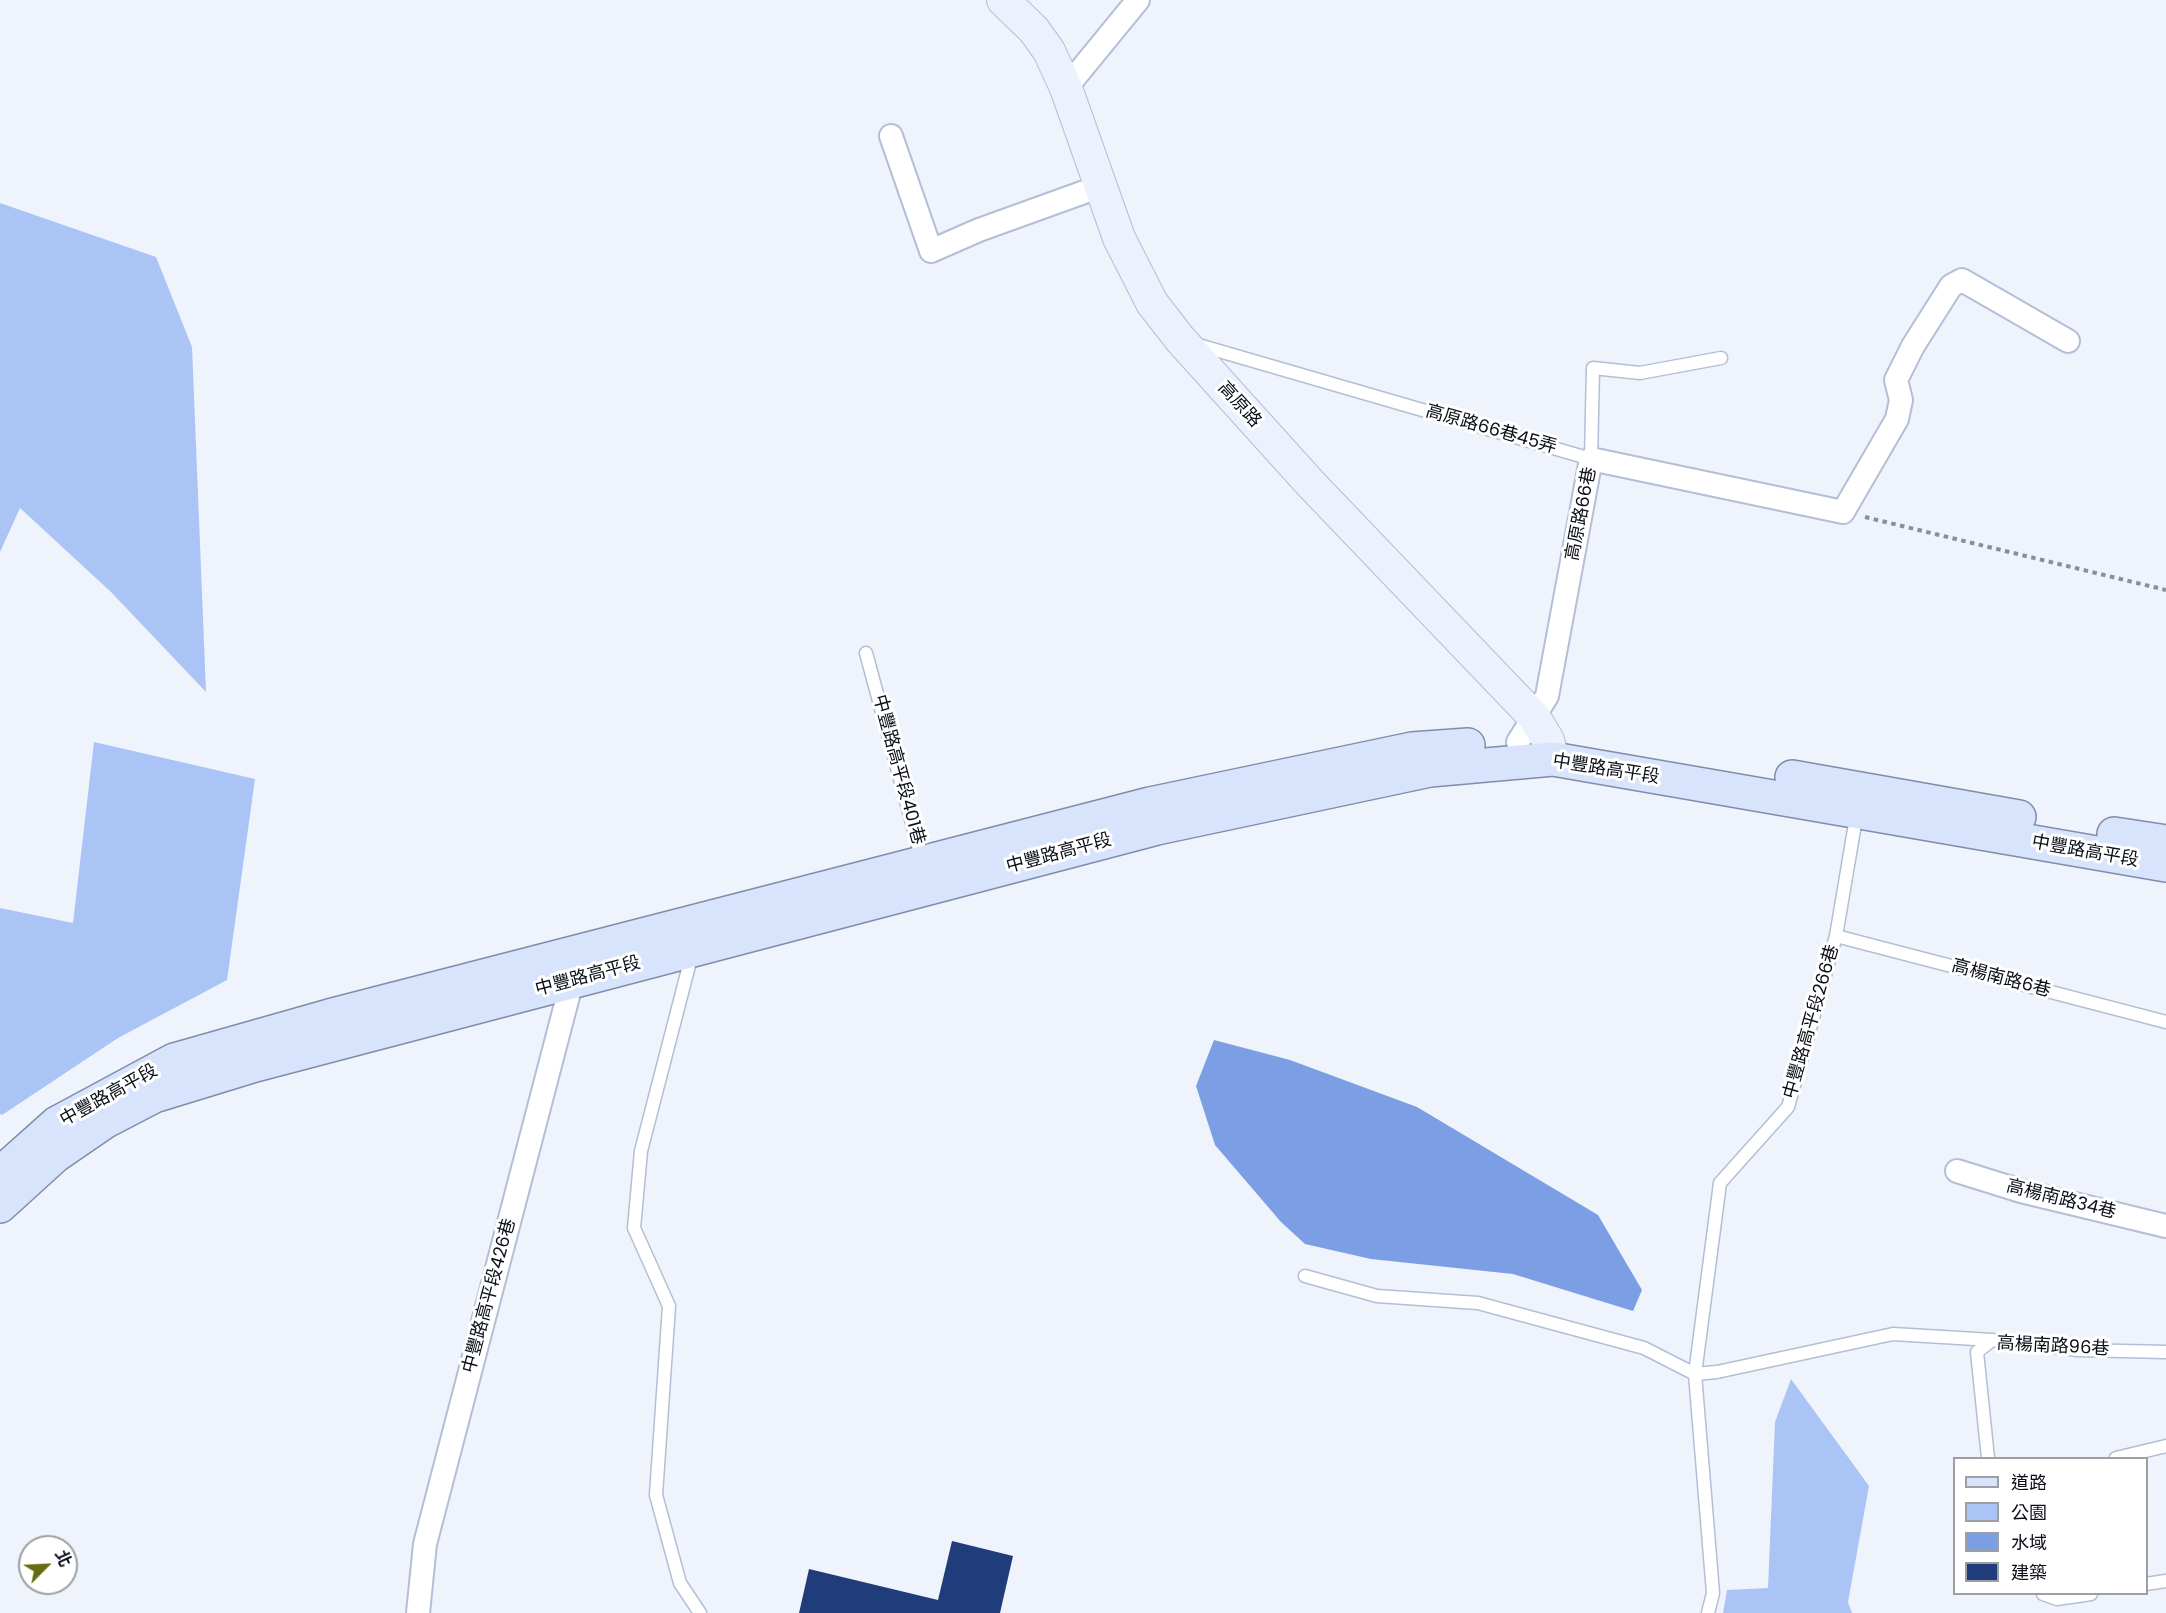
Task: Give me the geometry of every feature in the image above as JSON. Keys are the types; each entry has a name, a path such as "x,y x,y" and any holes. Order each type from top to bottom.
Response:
{"main road":[{"name":"中豐路高平段","path":"0,1206 55,1156 106,1121 154,1096 255,1065 381,1017 926,875 1150,804 1412,749 1538,740 1729,766 1857,801 2166,866"},
{"name":"中豐路高平段","path":"1857,801 2166,842"},
{"name":"中豐路高平段","path":"0,1174 57,1123 174,1060 381,1017 572,981 690,936"}],"street":[{"name":"高原路","path":"1004,0 1034,30 1049,51 1066,88 1119,238 1152,303 1180,339 1538,740"},
{"path":"1066,88 1138,0"},
{"path":"891,136 931,251 979,230 1101,186"},
{"path":"1844,512 1897,419 1901,400 1896,380 1913,346 1951,286 1962,280 2067,341"},
{"name":"高原路66巷","path":"1538,740 1591,459 1844,512"},
{"name":"中豐路高平段426巷","path":"418,1613 425,1544 572,981"},
{"name":"高楊南路34巷","path":"1957,1172 2021,1191 2166,1226"}],"lane":[{"name":"高原路66巷45弄","path":"1180,339 1591,459"},
{"path":"1591,459 1593,368 1640,373 1721,357"},
{"name":"中豐路高平段401巷","path":"866,653 926,875"},
{"name":"中豐路高平段266巷","path":"1708,1613 1713,1593 1695,1374 1720,1183 1788,1107 1836,936 1857,801"},
{"path":"690,936 641,1151 634,1228 669,1306 656,1495 680,1583 700,1613"},
{"name":"高楊南路6巷","path":"1836,936 2166,1022"},
{"path":"1305,1275 1377,1296 1478,1303 1644,1348 1695,1374 1893,1334 1992,1340"},
{"name":"高楊南路96巷","path":"1988,1457 1977,1352 1992,1340 2078,1350 2166,1352"},
{"path":"2120,1457 2166,1446"},
{"path":"2148,1584 2166,1581"},
{"path":"2048,1595 2057,1599 2080,1595"}],"path":[{"path":"1844,512 2166,590"}],"green space":[{"path":"0,203 156,257 192,347 206,692 111,592 20,508 0,552"},
{"path":"94,742 255,779 227,980 118,1038 2,1115 0,1114 0,908 73,923"},
{"path":"1791,1379 1869,1486 1848,1602 1852,1613 1723,1613 1727,1590 1768,1588 1775,1422"}],"water":[{"path":"1214,1040 1290,1060 1417,1107 1598,1215 1642,1290 1633,1311 1513,1274 1371,1259 1305,1244 1281,1222 1215,1145 1196,1086"}],"building":[{"path":"952,1541 1013,1556 1000,1613 799,1613 809,1569 938,1600"}]}
